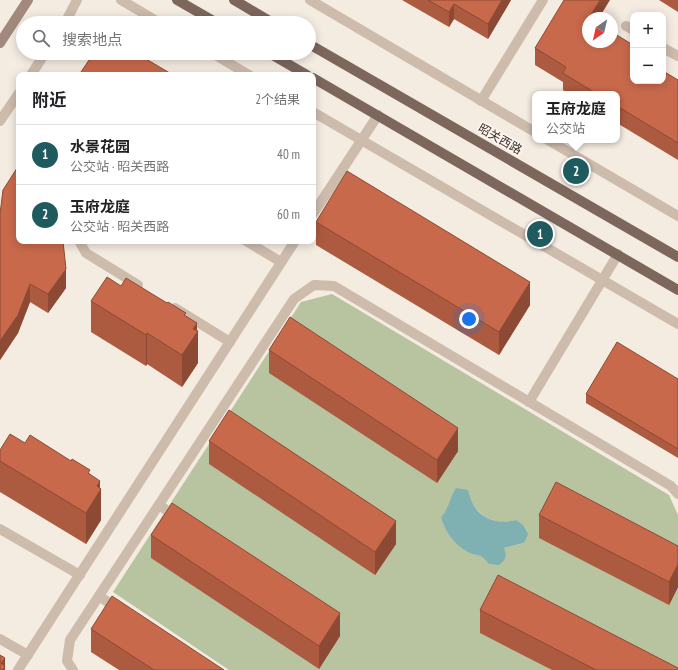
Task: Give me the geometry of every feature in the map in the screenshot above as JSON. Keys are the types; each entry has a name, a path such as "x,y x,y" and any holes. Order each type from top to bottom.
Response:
{"main road":[{"path":"18,16 28,0"},
{"path":"177,0 205,16"},
{"path":"234,0 261,16"},
{"path":"0,44 16,19"},
{"name":"昭关西路","path":"316,48 678,257"},
{"path":"281,60 303,72"},
{"path":"316,80 678,290"}],"street":[{"path":"69,16 77,0"},
{"path":"120,0 148,16"},
{"path":"310,0 532,130"},
{"path":"481,100 543,0"},
{"path":"666,50 678,56"},
{"path":"33,72 41,60"},
{"path":"224,60 244,72"},
{"path":"0,121 16,97"},
{"path":"316,114 678,324"},
{"path":"316,209 378,115"},
{"path":"553,143 678,216"},
{"path":"81,244 86,254 145,290"},
{"path":"251,244 281,262"},
{"path":"18,670 293,244"},
{"path":"529,402 618,254"},
{"path":"73,670 67,661 70,640 294,299 314,285 334,286 671,486 678,494"},
{"path":"164,302 230,342"},
{"path":"159,505 184,522"},
{"path":"0,529 80,575"},
{"path":"99,596 125,614"},
{"path":"0,639 28,656"}],"green space":[{"path":"332,294 669,495 678,515 678,670 229,670 113,592 301,302","holes":["470,500 484,516 495,521 501,522 516,520 524,543 483,555 469,552 441,517 447,510"]}],"water":[{"path":"456,488 468,490 474,506 485,517 499,521 516,520 523,525 528,534 524,543 504,548 505,558 499,565 489,564 481,556 472,554 458,546 445,527 441,517 446,510"}],"building":[{"path":"428,0 502,0 488,24 454,4 449,12"},
{"path":"564,0 600,0 593,12 582,12 582,48 618,48 618,36 630,43 630,84 666,84 666,73 678,80 678,143 620,108 620,91 592,91 563,73 566,67 535,48"},
{"path":"89,60 148,60 168,72 81,72"},
{"path":"16,170 16,244 63,244 66,269 48,294 30,284 18,315 0,341 0,214 3,190"},
{"path":"347,171 530,282 499,332 316,222"},
{"path":"107,277 121,286 126,278 186,313 184,315 197,323 193,329 198,331 182,355 91,301"},
{"path":"290,317 458,428 437,460 269,350"},
{"path":"617,342 678,379 678,449 586,394"},
{"path":"229,410 396,521 375,552 209,441"},
{"path":"10,434 25,443 30,435 71,461 72,459 90,470 88,473 100,481 97,486 101,489 86,513 0,461 0,450"},
{"path":"556,482 678,546 678,564 669,582 539,515"},
{"path":"172,503 340,613 319,646 151,535"},
{"path":"498,575 678,668 677,670 596,670 480,610"},
{"path":"112,596 224,670 154,670 91,629"},
{"path":"0,655 5,658 1,663 5,666 3,670 0,670"}],"place":[{"name":"玉府龙庭","path":"576,171"},
{"name":"水景花园","path":"540,234"}]}
